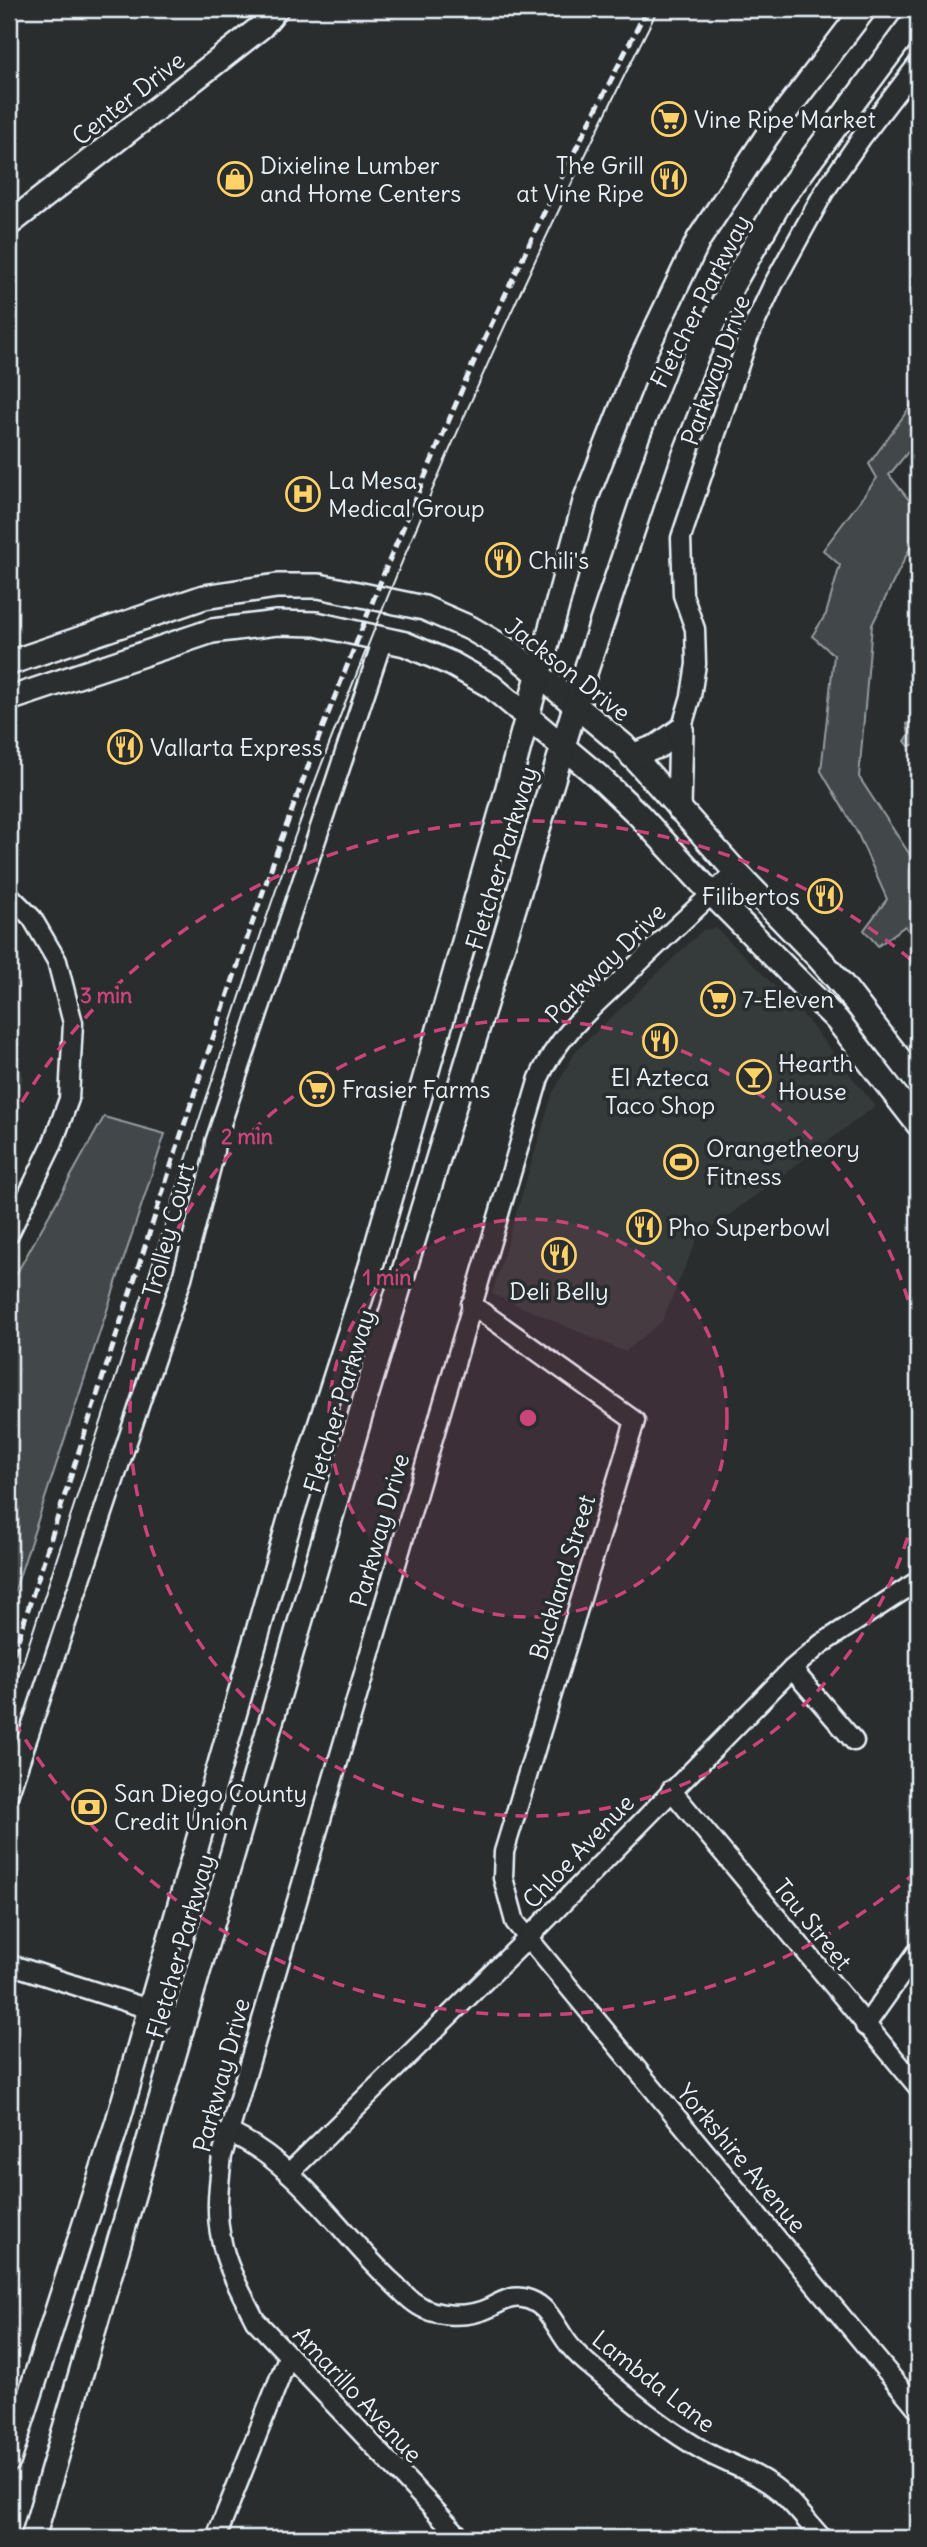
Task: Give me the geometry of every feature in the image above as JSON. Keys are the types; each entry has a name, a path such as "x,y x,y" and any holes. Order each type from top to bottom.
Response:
{"main road":[{"name":"Center Drive","path":"9,225 261,27 276,9"},
{"name":"Fletcher Parkway","path":"9,2459 118,2121 290,1519 371,1266 539,675 586,498 639,364 699,239 767,136 864,9"},
{"name":"Fletcher Parkway","path":"33,2538 186,2021 364,1403 400,1292 421,1212 562,746 660,448 696,355 781,200 918,15"},
{"name":"Jackson Drive","path":"9,663 204,597 277,586 319,586 424,608 470,628 513,653 632,756 736,872 845,987 918,1083"},
{"path":"9,699 212,631 277,623 316,624 405,644 452,664 491,686 633,810 837,1020 918,1124"},
{"path":"632,756 658,746 681,730"},
{"path":"679,808 681,730"}],"street":[{"name":"Parkway Drive","path":"681,730 691,696 696,664 695,629 683,595 681,538 748,338 773,285 824,192 862,136 918,64"},
{"name":"Trolley Court","path":"9,1793 182,1278 215,1142 383,639"},
{"name":"Parkway Drive","path":"233,2275 221,2239 217,2198 228,2132 539,1077 548,1058 566,1033 736,872"},
{"path":"9,895 32,918 57,961 73,1023 69,1099 52,1145 9,1234"},
{"name":"Buckland Street","path":"471,1304 635,1421 504,1852 503,1878 516,1922 527,1938"},
{"name":"Chloe Avenue","path":"289,2173 527,1938 792,1669 821,1644 918,1581"},
{"path":"792,1669 854,1741"},
{"name":"Tau Street","path":"671,1790 918,2087"},
{"name":"Yorkshire Avenue","path":"527,1938 918,2409"},
{"path":"865,2025 918,1951"},
{"path":"9,1964 186,2021"},
{"name":"Lambda Lane","path":"228,2132 245,2140 289,2173 378,2269 415,2304 454,2315 479,2311 506,2298 515,2297 539,2304 549,2314 571,2348 610,2382 683,2438 706,2452 751,2472 779,2491 822,2538"},
{"name":"Amarillo Avenue","path":"233,2275 254,2319 461,2538"},
{"path":"216,2538 288,2357"}],"shaded area":[{"path":"918,396 918,440 889,475 918,511 918,532 872,625 859,777 918,867 918,944 905,926 878,946 864,930 887,899 857,832 821,771 834,655 812,636 826,614 840,565 823,550 877,478 869,464"},
{"path":"911,721 918,725 916,744 909,746 905,741 909,735 907,724"},
{"path":"716,928 800,1011 875,1106 697,1239 662,1321 625,1352 492,1294 552,1095 576,1051 703,930"},
{"path":"9,1044 23,1078 9,1123"},
{"path":"104,1117 165,1134 9,1608 9,1287"}],"tram line":[{"path":"9,1705 251,962 343,708 426,505 514,305 658,9"}],"railway":[{"path":"9,1668 201,1073 322,729 386,568 475,359 549,202 647,9"}],"place":[{"name":"Vine Ripe Market","path":"669,119"},
{"name":"Dixieline Lumber and Home Centers","path":"235,179"},
{"name":"The Grill at Vine Ripe","path":"669,179"},
{"name":"La Mesa Medical Group","path":"303,494"},
{"name":"Chili's","path":"503,560"},
{"name":"Vallarta Express","path":"125,747"},
{"name":"Filibertos","path":"825,896"},
{"name":"7-Eleven","path":"718,999"},
{"name":"El Azteca Taco Shop","path":"660,1041"},
{"name":"Hearth House","path":"754,1077"},
{"name":"Frasier Farms","path":"317,1089"},
{"name":"Orangetheory Fitness","path":"681,1162"},
{"name":"Pho Superbowl","path":"644,1227"},
{"name":"Deli Belly","path":"559,1255"},
{"name":"San Diego County Credit Union","path":"89,1807"}]}
